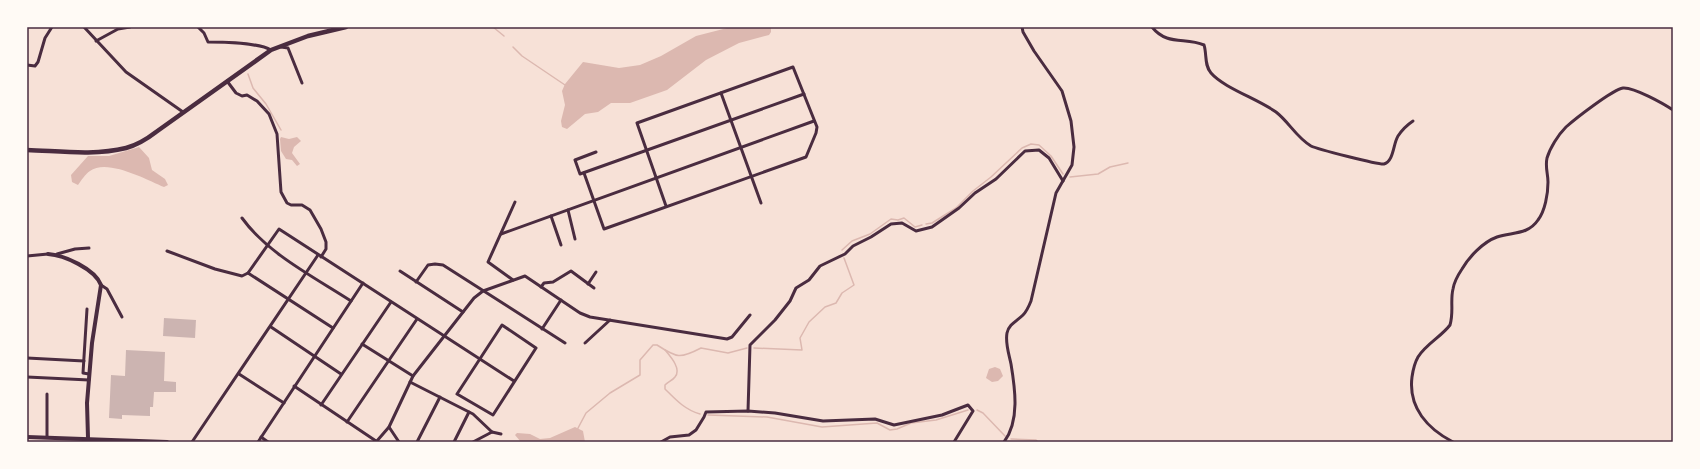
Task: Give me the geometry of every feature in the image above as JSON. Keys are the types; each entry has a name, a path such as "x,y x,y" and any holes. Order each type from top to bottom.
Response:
{"main road":[{"path":"27,150 104,151 127,148 146,139 271,50 308,36 346,27"}],"street":[{"path":"27,65 35,66 38,62 45,38 52,27"},
{"path":"84,27 126,72 183,112"},
{"path":"96,41 118,29 130,27"},
{"path":"198,27 208,42 261,46 271,50"},
{"path":"1004,442 1012,425 1014,410 1014,387 1007,334 1012,324 1023,314 1031,301 1053,201 1072,165 1074,157 1071,121 1062,92 1034,51 1023,32 1022,27"},
{"path":"1152,27 1156,32 1165,38 1176,41 1197,42 1204,44 1207,67 1217,79 1277,113 1298,137 1311,146 1322,150 1369,160 1379,165 1385,164 1389,161 1397,137 1403,128 1413,121"},
{"path":"280,46 288,48 302,82"},
{"path":"584,173 604,229 806,157 816,133 816,127 793,67 637,123 666,206"},
{"path":"192,442 307,272 326,249 326,242 321,229 310,210 302,204 291,205 287,202 281,192 277,134 269,114 257,101 247,95 242,96 236,93 227,81"},
{"path":"1453,442 1440,435 1421,417 1414,404 1410,388 1413,367 1418,356 1450,325 1453,305 1452,290 1462,269 1473,255 1497,237 1520,233 1529,229 1538,222 1543,211 1548,182 1546,170 1548,158 1555,142 1566,128 1602,100 1624,88 1634,90 1673,110"},
{"path":"721,93 761,203"},
{"path":"596,152 575,160 580,174 804,94"},
{"path":"501,234 814,121"},
{"path":"748,411 750,345 775,320 790,301 796,288 809,280 820,266 845,254 853,246 871,237 891,224 902,223 916,231 932,227 959,208 975,193 996,178 1025,151 1031,149 1039,150 1049,158 1063,181"},
{"path":"513,280 488,262 515,202"},
{"path":"568,210 575,239"},
{"path":"552,216 562,245"},
{"path":"242,218 249,228 267,246 351,301"},
{"path":"167,250 215,269 242,276 248,273 279,229 514,381"},
{"path":"27,256 57,254 75,249 89,248"},
{"path":"57,254 90,271 99,279 101,285 89,374 87,403 88,438"},
{"path":"416,282 426,267 435,264 443,265 565,343"},
{"path":"400,272 462,312"},
{"path":"541,287 544,283 553,282 571,272 594,288"},
{"path":"588,284 596,272"},
{"path":"248,273 333,328"},
{"path":"294,386 376,442 389,427 413,376 474,298 483,291 525,276 580,313 590,317 727,339 732,337 750,315"},
{"path":"258,442 363,283"},
{"path":"101,285 107,289 122,317"},
{"path":"542,329 561,300"},
{"path":"321,405 390,302"},
{"path":"87,309 83,373 89,374"},
{"path":"347,422 417,319"},
{"path":"585,343 610,320"},
{"path":"502,325 536,348 493,415 458,394 480,359 502,325"},
{"path":"270,327 342,374"},
{"path":"362,344 413,376"},
{"path":"27,358 84,361"},
{"path":"239,374 284,403"},
{"path":"27,377 89,380"},
{"path":"410,382 469,412 492,432 501,434"},
{"path":"47,394 47,438"},
{"path":"417,442 440,397"},
{"path":"662,442 670,438 689,435 696,430 706,412 748,411 775,413 823,421 875,419 894,425 942,415 968,405 973,411 954,442"},
{"path":"454,442 469,412"},
{"path":"389,427 399,442"},
{"path":"473,442 492,432"},
{"path":"27,437 166,442"},
{"path":"261,437 268,442"}],"shaded area":[{"path":"731,27 771,27 771,32 769,35 739,43 706,60 667,90 630,103 611,103 598,112 585,114 567,129 562,127 561,121 565,105 562,91 565,84 583,62 619,68 640,65 661,56 696,36"},
{"path":"281,137 289,139 297,137 301,141 294,147 292,153 300,164 297,166 292,160 286,159 281,151"},
{"path":"139,147 149,158 152,170 165,179 168,185 164,187 138,175 106,167 97,168 90,171 78,185 72,182 71,175 88,156 109,156"},
{"path":"995,367 1000,369 1003,376 998,381 992,382 986,378 989,369"},
{"path":"575,427 583,431 585,442 521,442 515,435 517,433 530,434 540,439 550,438"}],"building":[{"path":"164,318 196,320 195,338 163,336"},
{"path":"126,350 165,352 164,381 176,382 176,392 154,392 153,407 150,407 150,416 122,415 122,419 109,418 111,375 125,376"}],"waterway":[{"path":"493,27 504,36"},
{"path":"513,47 522,56 565,85"},
{"path":"248,74 253,88 266,104 281,130"},
{"path":"926,224 932,223 956,208 1022,148 1031,144 1039,145 1051,156 1063,174"},
{"path":"1070,177 1098,174 1110,167 1128,163"},
{"path":"842,250 852,241 870,234 891,219 898,220 904,218 915,227 922,225"},
{"path":"754,348 802,350 800,338 809,322 825,307 836,303 842,293 854,285 844,258"},
{"path":"577,430 586,413 610,393 640,375 640,360 653,345 657,345 674,355 679,356 701,348 728,353 747,348"},
{"path":"665,350 670,356 677,370 677,374 665,385 665,389 685,407 700,414"},
{"path":"708,415 767,417 822,427 877,423 890,430 897,429 911,423 936,420 968,410"},
{"path":"977,410 983,413 1005,436"},
{"path":"1011,439 1036,440 1038,442"}]}
